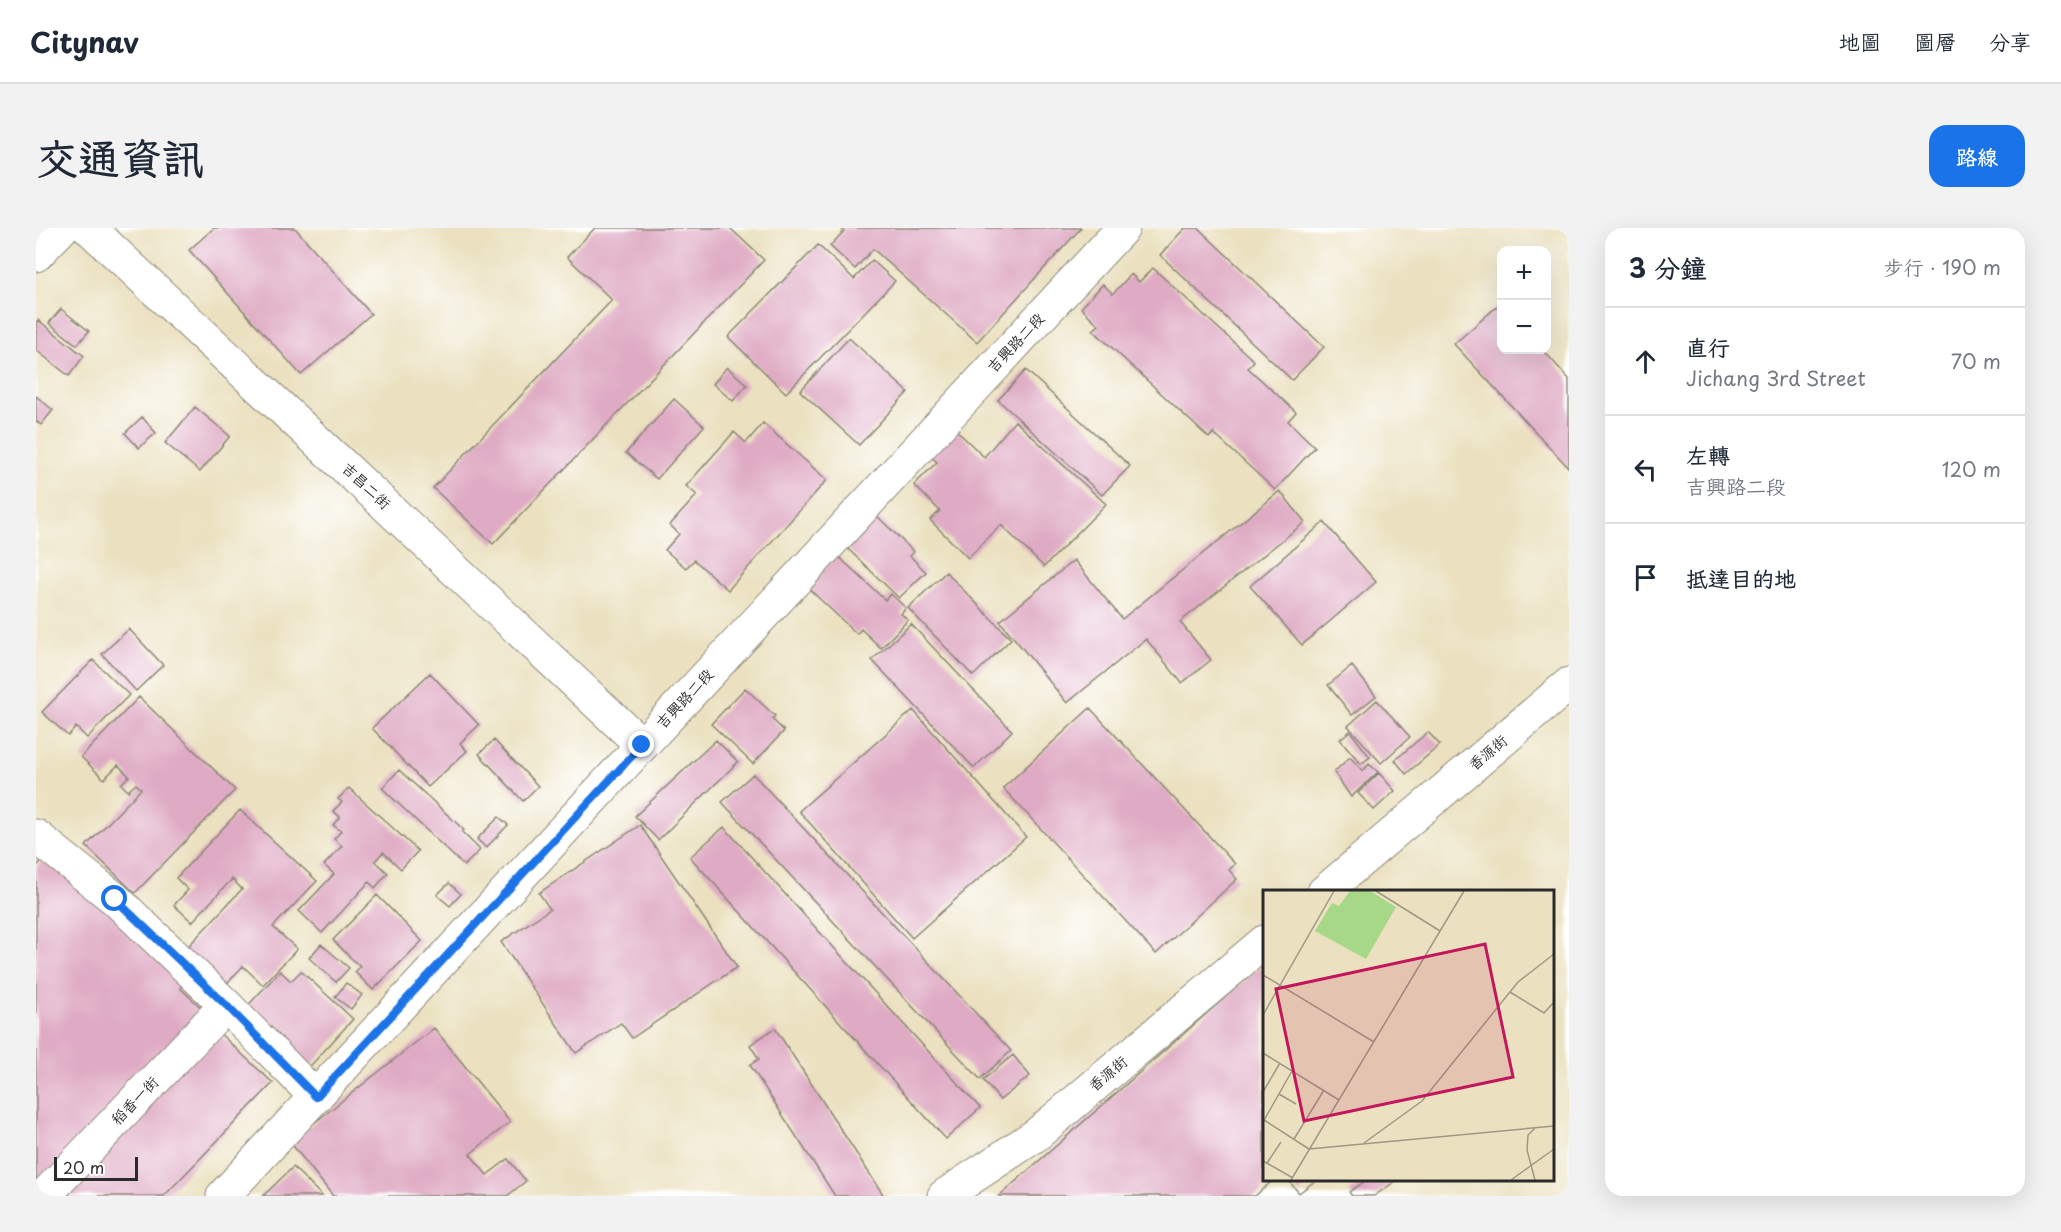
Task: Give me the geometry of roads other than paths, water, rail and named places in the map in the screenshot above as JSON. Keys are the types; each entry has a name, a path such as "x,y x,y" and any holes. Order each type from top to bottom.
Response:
{"street":[{"path":"36,255 62,228"},
{"name":"吉昌二街","path":"89,228 642,745"},
{"name":"吉興路二段","path":"223,1196 1123,228"},
{"name":"香源街","path":"1325,890 1569,684"},
{"path":"36,836 115,899 226,1005 316,1097"},
{"name":"香源街","path":"944,1196 1036,1135 1263,943"},
{"name":"稻香一街","path":"44,1196 226,1005"}]}
